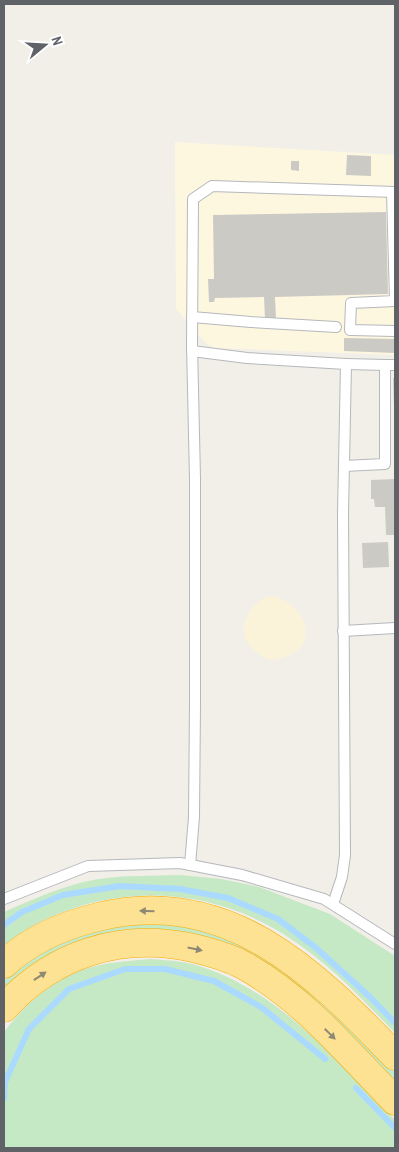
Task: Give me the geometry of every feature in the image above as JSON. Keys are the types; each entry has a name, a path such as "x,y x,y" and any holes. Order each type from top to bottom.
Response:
{"highway":[{"path":"4,964 34,942 54,932 81,921 108,914 140,911 200,916 233,926 259,939 316,979 345,1004 395,1056"},
{"path":"4,1008 19,992 54,967 105,947 139,942 179,945 210,952 242,965 305,1009 395,1101"}],"lane":[{"path":"190,865 194,817 195,704 195,479 192,351 193,199 212,186 394,192 395,301 351,303 350,330 395,331"},
{"path":"192,317 336,327"},
{"path":"192,351 248,358 390,365 384,464 344,466"},
{"path":"333,904 342,877 345,856 343,631 346,364"},
{"path":"343,631 395,628"},
{"path":"4,899 88,866 180,863 242,875 324,899 395,944"}],"shaded area":[{"path":"175,142 395,155 395,355 214,348 206,343 176,309"}],"green space":[{"path":"180,875 221,879 259,887 330,914 395,956 395,1033 331,970 288,937 258,920 226,907 193,899 160,896 126,897 93,903 60,913 29,928 4,946 4,912 39,897 74,884 99,879 129,876"},
{"path":"136,921 194,925 283,963 395,1065 395,1088 349,1040 163,932 4,993 4,980 15,969 66,939"},
{"path":"150,959 192,964 222,975 251,990 278,1008 327,1050 395,1120 395,1148 4,1148 4,1032 40,994 73,974 101,965"}],"sand":[{"path":"275,596 288,603 298,612 304,622 306,632 304,642 298,650 287,656 271,660 251,647 244,634 244,629 249,613 256,604 265,597"}],"building":[{"path":"347,155 371,156 371,176 346,175"},
{"path":"291,161 299,161 299,171 291,170"},
{"path":"386,212 388,294 275,297 276,319 265,319 264,297 215,298 214,302 209,302 208,279 214,279 213,215"},
{"path":"344,338 395,339 395,353 344,351"},
{"path":"393,378 395,378 395,407 394,407"},
{"path":"395,479 395,535 386,535 385,507 375,507 374,499 371,499 371,480"},
{"path":"388,542 389,567 363,568 362,543"}],"waterway":[{"path":"4,925 22,912 63,895 120,886 180,889 228,898 278,919 315,947 370,997 395,1023"},
{"path":"4,1099 5,1082 29,1029 69,989 125,969 165,969 214,981 261,1007 325,1059"},
{"path":"356,1088 395,1128"}]}
